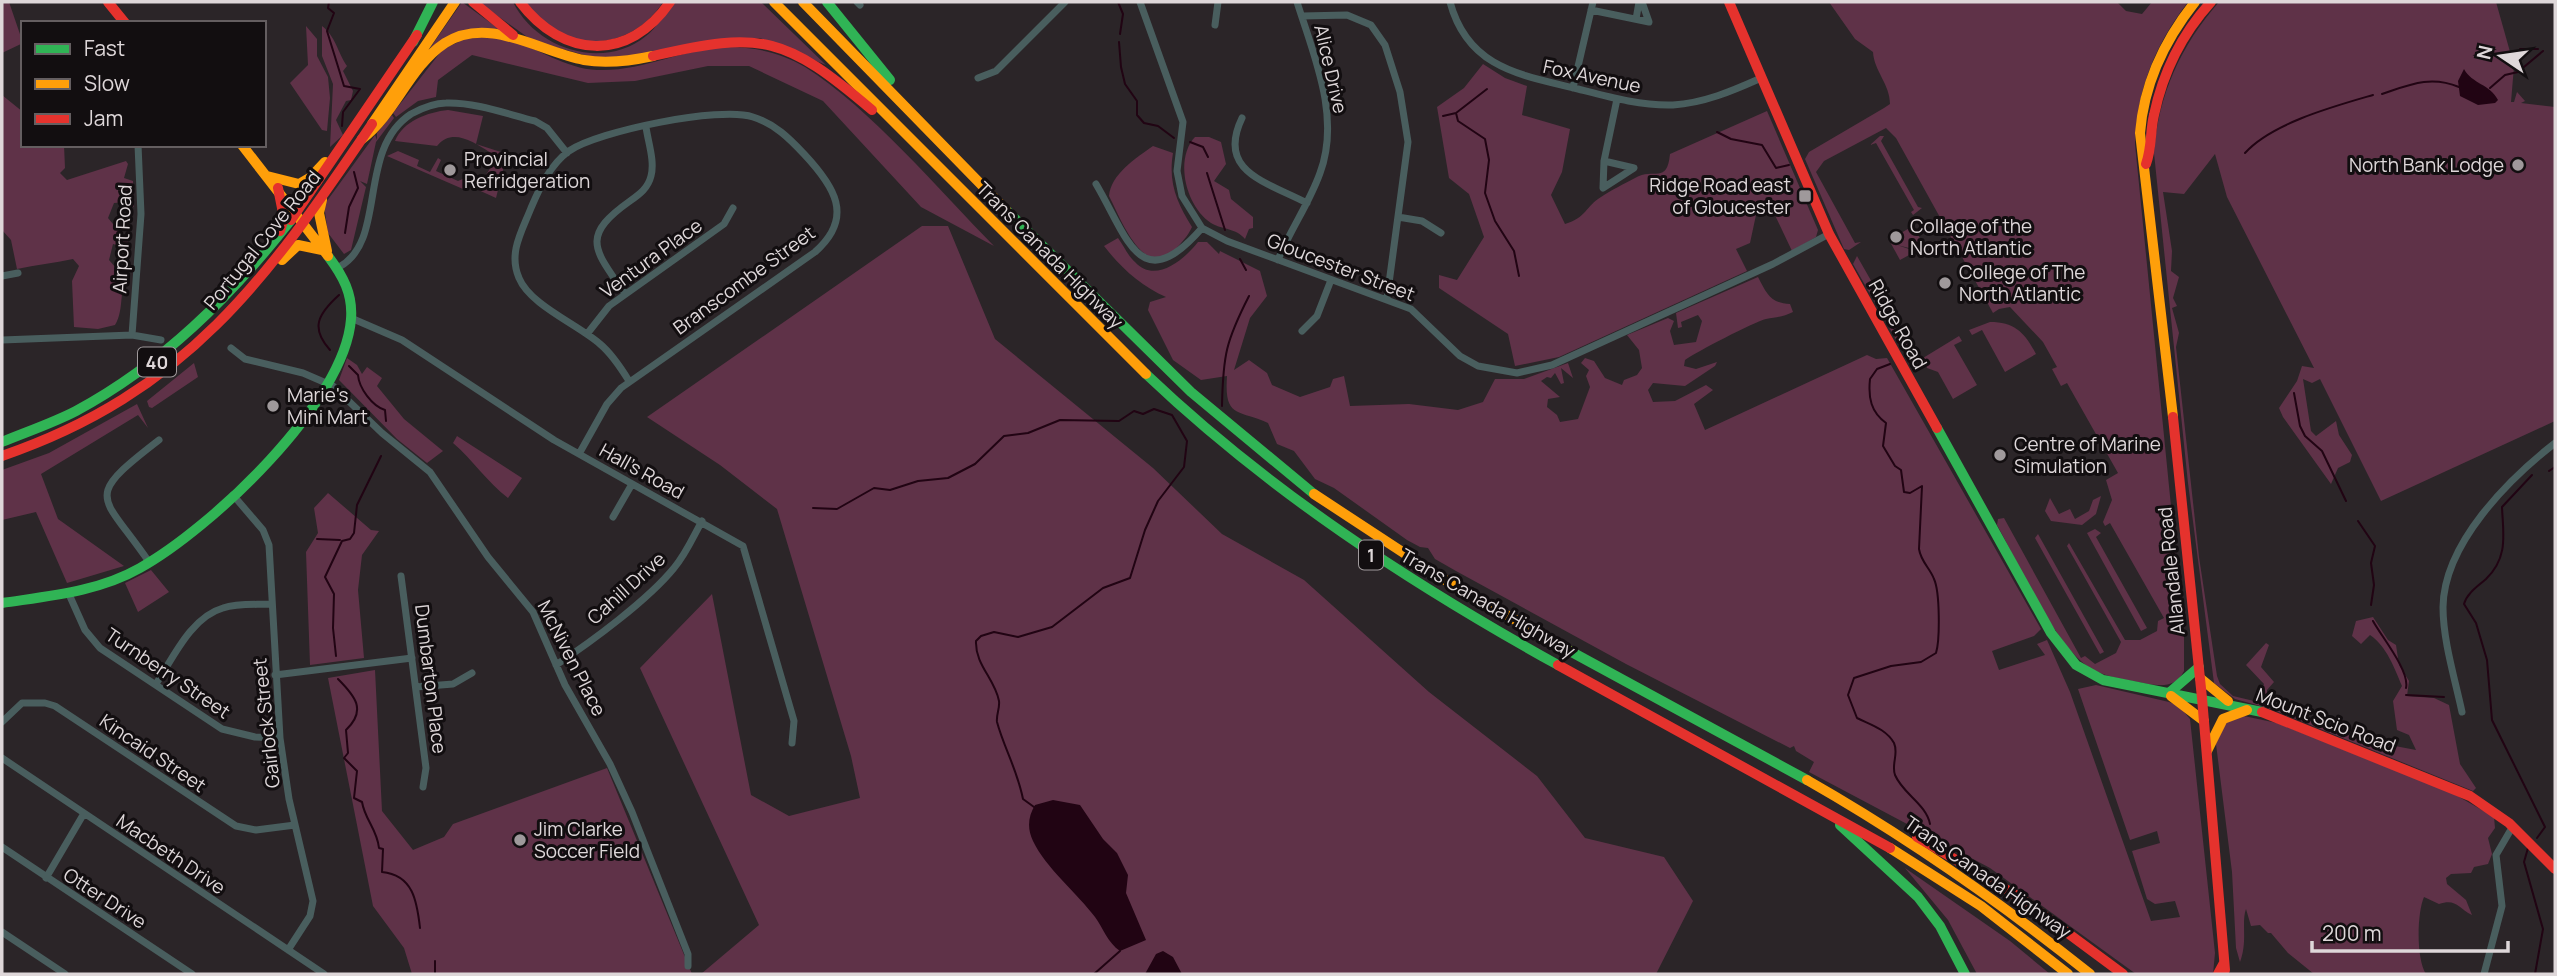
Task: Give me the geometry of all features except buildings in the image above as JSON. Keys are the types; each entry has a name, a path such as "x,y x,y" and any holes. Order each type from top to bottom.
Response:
{"main road":[{"path":"108,2 123,21"},
{"path":"412,42 433,2"},
{"name":"Portugal Cove Road","path":"2,456 81,425 145,387 195,348 245,296 300,217 352,131 439,2"},
{"name":"Portugal Cove Road","path":"2,442 78,412 144,372 179,345 220,304 278,237 324,194 455,2"},
{"path":"473,2 499,26 524,43"},
{"path":"520,2 537,24 555,37 578,45 599,47 639,35 654,23 670,2"},
{"name":"Trans Canada Highway","path":"774,2 1130,360 1207,430 1292,499 1381,561 1484,622 1822,808 1936,876 1981,906 2068,974"},
{"name":"Trans Canada Highway","path":"803,2 1156,360 1285,471 1349,519 1479,599 1863,811 1987,892 2090,974"},
{"path":"827,2 939,140"},
{"name":"Ridge Road","path":"1729,2 1759,79 1829,234 2063,651"},
{"name":"Allandale Road","path":"2195,2 2169,40 2152,77 2142,135 2142,155 2146,164 2199,667 2224,974"},
{"name":"Allandale Road","path":"2146,164 2150,155 2154,114 2166,76 2187,32 2211,2"},
{"path":"362,139 378,126 425,60 449,42 463,36 488,33 580,60 602,62 629,61 727,39 777,46 804,58 834,78 926,155"},
{"path":"267,176 285,185 303,183 352,131"},
{"path":"2,603 68,592 119,578 149,562 233,495 272,456 326,382 344,349 351,318 349,293 339,267 244,147"},
{"path":"278,188 284,218 278,237"},
{"path":"324,194 318,217 328,242 327,251"},
{"path":"245,296 260,285 295,246 304,244 327,251"},
{"name":"Mount Scio Road","path":"2063,651 2076,665 2103,680 2251,709 2296,724 2475,797 2513,826 2555,869"},
{"path":"2199,667 2168,693 2204,721"},
{"path":"2200,678 2234,705"},
{"path":"2207,751 2223,719 2251,709"},
{"path":"1822,808 1906,884 1939,925 1965,974"},
{"path":"1863,811 1869,811 1991,878 2123,974"},
{"path":"2218,974 2224,963"}],"street":[{"path":"978,78 996,71 1065,2"},
{"path":"1096,184 1133,249 1144,259 1158,262 1170,258 1202,228 1185,204 1178,179 1183,122 1140,2"},
{"path":"1215,25 1218,2"},
{"name":"Alice Drive","path":"1278,260 1307,203 1325,159 1328,129 1323,90 1297,2"},
{"name":"Fox Avenue","path":"1450,2 1466,36 1494,64 1515,74 1617,99 1675,105 1712,98 1759,79"},
{"path":"1573,88 1593,2"},
{"path":"1591,10 1649,22 1640,2"},
{"path":"1636,19 1640,2"},
{"path":"1301,16 1355,16 1371,25 1381,37 1404,106 1408,129 1387,298"},
{"path":"1604,161 1634,168 1603,188 1604,161 1617,99"},
{"path":"339,267 358,252 386,141 400,123 422,109 439,103 456,103 535,121 547,128 567,153"},
{"name":"Branscombe Street","path":"579,454 607,404 629,381 815,252 829,238 837,216 836,201 828,181 788,137 770,124 754,117 728,113 597,137 567,153 543,182 517,242 514,261 520,281 527,291 587,334 611,355 629,381"},
{"path":"1242,118 1232,146 1237,161 1252,174 1307,203"},
{"path":"625,294 600,257 597,239 603,222 638,196 650,180 652,163 646,127"},
{"name":"Airport Road","path":"132,335 141,232 138,147"},
{"name":"Ventura Place","path":"587,334 605,310 724,224 733,208"},
{"path":"1398,217 1422,221 1441,233"},
{"name":"Gloucester Street","path":"1202,228 1278,260 1387,298 1420,314 1468,362 1498,372 1525,372 1581,352 1773,264 1829,234"},
{"path":"2,276 18,273"},
{"path":"1302,331 1317,316 1331,280"},
{"name":"Hall's Road","path":"351,318 402,340 579,454 738,542 747,552 794,721 792,743"},
{"path":"2,340 132,335 161,340"},
{"path":"231,348 245,359 326,382"},
{"name":"McNiven Place","path":"326,382 430,472 488,557 528,603 556,665 632,812 688,954 688,966"},
{"path":"149,562 113,515 106,494 113,478 159,440"},
{"path":"2462,712 2443,607 2453,568 2472,531 2510,479 2555,443"},
{"path":"613,517 632,484"},
{"name":"Gairlock Street","path":"233,495 267,537 280,738 295,825 313,901 310,916 288,950"},
{"name":"Cahill Drive","path":"556,665 598,635 668,575 683,556 702,521"},
{"name":"Dumbarton Place","path":"401,576 426,768 423,787"},
{"name":"Turnberry Street","path":"68,592 92,641 227,732 280,738"},
{"path":"156,684 194,628 204,618 226,607 272,604"},
{"path":"275,675 412,658"},
{"path":"416,687 453,684 472,673"},
{"name":"Kincaid Street","path":"2,722 22,703 55,706 236,826 256,830 295,825"},
{"name":"Macbeth Drive","path":"2,758 83,815 324,974"},
{"path":"46,878 83,815"},
{"path":"2484,974 2502,906 2496,855 2513,826"},
{"name":"Otter Drive","path":"2,847 192,974"},
{"path":"2,932 65,974"}],"shaded area":[{"path":"2,2 9,2 21,44 2,53"},
{"path":"462,2 503,32 430,48"},
{"path":"478,2 513,2 537,32 572,50 591,53 629,47 650,33 673,2 761,2 826,65 760,38 603,60 533,41"},
{"path":"523,2 663,2 652,16 627,34 612,39 581,41 545,28"},
{"path":"1829,2 2117,2 2126,11 2142,14 2152,2 2188,2 2166,35 2150,68 2139,105 2135,144 2184,637 2184,671 2173,683 2154,685 2111,676 2090,668 2077,657 2051,623 1997,525 1998,519 2004,518 2081,658 2085,656 2095,664 2116,653 2121,642 2067,546 2069,543 2125,640 2140,640 2157,631 2158,621 2164,618 2110,523 2105,526 2103,522 2112,500 2106,480 2118,473 2067,383 2061,386 2052,369 2057,367 2043,342 2010,307 1993,313 1896,138 1886,128 1824,161 1816,172 1855,243 1861,242 1849,250 1844,249 1805,159 1809,152 1890,104 1873,52 1855,39"},
{"path":"2219,2 2496,2 2514,66 2511,102 2514,102 2517,92 2525,101 2521,103 2555,107 2555,421 2381,501 2320,379 2312,383 2303,379 2311,431 2316,436 2336,421 2339,435 2352,455 2350,462 2338,468 2331,484 2283,417 2279,408 2297,381 2302,366 2314,368 2227,197 2215,154 2184,194 2163,192 2172,251 2171,271 2179,277 2173,298 2177,306 2172,308 2179,333 2176,347 2199,557 2220,684 2233,696 2267,701 2273,706 2358,739 2416,750 2409,735 2397,730 2393,701 2402,686 2389,658 2381,645 2370,635 2361,644 2352,636 2356,621 2373,617 2388,640 2396,645 2399,665 2409,681 2407,696 2434,698 2449,705 2460,764 2476,788 2473,791 2271,709 2235,699 2214,683 2188,483 2154,153 2160,111 2174,72 2193,36"},
{"path":"306,26 317,39 317,56 328,77 330,98 327,131 322,130 290,83 308,65"},
{"path":"322,26 327,30 347,66 343,71 353,91 351,100 346,101 336,120 343,135 330,147 333,84 322,56"},
{"path":"470,37 497,38 513,42 584,69 597,70 630,67 712,48 748,48 787,58 805,67 854,104 994,246 921,207 823,101 749,66 708,66 635,81 588,83 472,55 438,80 436,97 418,101 396,117 393,113 443,49"},
{"path":"1483,64 1505,78 1527,86 1522,115 1570,129 1562,172 1551,195 1565,224 1577,219 1596,200 1618,187 1642,175 1663,172 1670,154 1767,111 1818,230 1816,237 1792,251 1772,209 1756,215 1750,243 1736,249 1747,271 1559,357 1515,366 1508,334 1439,288 1439,275 1457,280 1484,237 1469,194 1449,178 1437,107 1464,88"},
{"path":"2464,69 2495,95 2498,100 2495,103 2478,105 2460,96 2458,81"},
{"path":"2,95 21,110 21,147 64,147 65,168 60,173 67,180 126,161 128,164 124,178 133,181 134,207 127,202 114,203 108,218 128,242 123,247 113,244 109,260 116,268 129,272 115,325 98,329 74,327 72,281 79,266 73,259 17,269 11,240 2,230"},
{"path":"448,110 483,116 476,144 456,137 437,146 395,141 410,123 432,113"},
{"path":"392,115 394,118 376,142 367,184 360,181 366,187 351,250 344,254 328,233 324,205 375,135 377,140 377,133"},
{"path":"1880,136 1884,136 1881,141 1918,207 1922,208 1913,215 1911,212 1914,210 1876,143 1870,145"},
{"path":"1195,137 1209,137 1221,142 1226,164 1214,181 1229,190 1231,199 1253,217 1253,228 1249,229 1245,239 1202,216 1189,195 1184,170 1185,157"},
{"path":"476,144 507,154 496,198 465,184 463,189 387,156 398,151 419,160 417,166 430,172 438,158 441,160 436,171 458,181 465,178 480,184 491,167 491,153"},
{"path":"1153,146 1173,153 1175,192 1192,227 1175,250 1164,258 1153,258 1143,253 1134,243 1109,196 1119,174"},
{"path":"922,226 948,226 995,339 1153,468 1222,534 1304,580 1429,692 1537,776 1585,838 1664,857 1693,901 1656,974 701,974 759,925 640,668 712,594 751,795 789,816 860,798 851,756 777,509 720,465 647,417"},
{"path":"1913,226 1921,240 1909,248 1897,245 1909,249 1911,254 1900,260 1889,240"},
{"path":"1118,238 1133,260 1151,271 1169,267 1185,256 1198,242 1207,242 1219,254 1220,251 1260,271 1267,296 1250,318 1234,370 1249,360 1267,373 1272,385 1300,397 1330,387 1333,379 1344,376 1350,406 1409,404 1458,410 1483,402 1495,379 1524,379 1568,363 1573,378 1561,368 1564,383 1561,384 1555,373 1551,378 1547,377 1541,381 1560,397 1548,399 1547,407 1557,415 1560,422 1578,419 1590,387 1586,376 1589,370 1581,363 1585,358 1594,361 1605,378 1622,385 1624,380 1637,375 1642,368 1639,350 1627,335 1668,318 1674,321 1670,331 1674,345 1696,342 1702,321 1698,315 1681,322 1682,327 1678,328 1676,313 1758,277 1773,300 1790,304 1793,312 1750,326 1685,360 1684,366 1696,369 1717,362 1685,386 1653,383 1648,390 1653,402 1675,401 1706,385 1713,390 1694,404 1705,430 1867,355 1876,359 1887,358 2041,629 2034,636 1992,651 1999,670 2045,655 2037,644 2047,640 2070,692 2151,921 2180,917 2175,901 2155,904 2147,899 2132,851 2160,843 2157,831 2130,840 2078,689 2096,685 2169,702 2179,706 2190,719 2215,953 2213,974 2136,974 1990,868 1809,772 1814,762 1796,751 1794,746 1790,748 1626,664 1456,571 1435,559 1428,548 1407,540 1334,488 1315,479 1294,451 1277,444 1268,423 1241,413 1231,406 1228,400 1227,376 1201,380 1173,360 1148,310 1150,302 1166,297 1132,276 1104,246"},
{"path":"1857,256 1913,352 1907,354 1902,350 1853,264"},
{"path":"1990,322 2006,324 2018,330 2036,354 2005,372 1982,330 1972,335 1969,330"},
{"path":"1959,336 1962,341 1954,345 1977,385 1953,399 1938,372 1927,368 1923,358"},
{"path":"347,358 357,365 362,374 367,367 382,378 377,386 404,419 443,451 427,463 397,439 339,380"},
{"path":"194,363 198,377 152,408 149,407 147,401"},
{"path":"137,404 148,428 138,415 41,474 58,519 124,566 67,583 36,512 2,520 2,470 49,453"},
{"path":"457,436 522,478 508,498 453,443"},
{"path":"328,493 371,530 379,531 362,555 358,590 364,658 310,665 306,552 318,533 314,508"},
{"path":"2101,496 2096,514 2082,525 2051,521 2045,511 2050,498 2059,514 2070,509 2075,519 2089,511 2093,500"},
{"path":"2095,529 2101,533 2096,537 2147,628 2141,631 2087,533"},
{"path":"2038,534 2104,652 2100,654 2035,538"},
{"path":"151,570 169,592 138,612 125,583"},
{"path":"2266,643 2269,645 2261,667 2274,682 2267,690 2267,698 2261,691 2264,684 2246,665"},
{"path":"375,670 382,811 413,850 444,837 453,824 607,768 692,974 412,974 404,948 373,906 328,678"},
{"path":"2239,715 2277,723 2454,794 2494,817 2495,828 2488,838 2492,854 2488,864 2474,867 2471,873 2451,874 2446,878 2447,884 2466,900 2472,915 2453,903 2439,904 2424,897 2419,936 2420,958 2426,974 2314,974 2288,953 2271,933 2260,925 2251,926 2246,909 2244,947 2240,962 2236,948 2232,872 2216,744 2224,723"},
{"path":"1053,800 1080,805 1103,839 1117,853 1128,875 1126,893 1146,940 1120,951 1116,948 1095,917 1038,851 1030,832 1031,814 1035,805"},
{"path":"1905,868 2010,941 2050,974 1977,974 1948,920"},
{"path":"1163,951 1173,957 1182,974 1145,974 1156,954"}],"waterway":[{"path":"329,2 328,8 334,13 327,31 344,86 360,89 343,112 342,126"},
{"path":"1118,2 1123,14 1120,34"},
{"path":"1119,42 1125,84 1137,101 1137,115 1144,123 1158,126 1174,138"},
{"path":"2520,49 2538,49"},
{"path":"2490,88 2505,75 2518,72 2543,51"},
{"path":"2382,94 2429,82 2448,83 2459,87"},
{"path":"1443,116 1456,113 1487,89"},
{"path":"2245,153 2257,142 2287,124 2373,95"},
{"path":"1456,113 1458,121 1485,139 1489,160 1485,193 1495,221 1514,251 1519,276"},
{"path":"1717,132 1731,139 1762,145 1776,168 1789,165"},
{"path":"1190,142 1203,147 1208,157"},
{"path":"345,233 349,207 358,188 354,172"},
{"path":"1207,173 1225,230"},
{"path":"1240,259 1246,270"},
{"path":"330,350 320,335 319,321 339,295"},
{"path":"1222,406 1227,349 1249,296"},
{"path":"1890,364 1877,369 1870,379 1870,398 1877,414 1886,423 1883,446 1895,466 1901,470 1904,492 1910,493 1922,486 1919,549 1936,585 1939,616 1937,647 1936,653 1921,662 1891,666 1854,678 1848,695 1857,718 1891,738 1896,751 1895,775 1924,811 1930,824"},
{"path":"349,366 358,375 367,396 375,405 385,410 386,421"},
{"path":"2294,393 2300,426 2305,436 2322,451 2346,501"},
{"path":"813,508 837,509 874,488 890,490 918,481 948,478 975,464 1004,436 1028,433 1060,420 1119,421 1134,411 1143,414 1154,409 1172,415 1187,441 1184,467 1158,501 1145,530 1130,578 1103,588 1052,627 1018,637 994,632 981,636 976,641 979,657 997,693 997,722 1023,799 1034,807"},
{"path":"336,656 334,594 325,577 342,541 350,539 354,533 357,505 381,456"},
{"path":"2549,471 2555,467"},
{"path":"2532,475 2502,507 2503,544 2498,562 2486,579 2470,593 2464,604 2476,623 2487,660 2492,720 2545,827 2537,838"},
{"path":"2358,521 2375,546 2371,563 2374,585 2371,605"},
{"path":"317,539 340,540"},
{"path":"2373,621 2404,672 2406,688"},
{"path":"338,679 354,697 357,710 346,730 348,753 344,758 357,771 354,798 362,802 379,848 383,849 382,872 401,878 412,891 420,928"},
{"path":"2406,695 2444,697"},
{"path":"2528,848 2524,862 2543,929 2535,974"},
{"path":"1094,974 1120,951"},
{"path":"435,961 435,974"}],"traffic: fast":[{"path":"413,42 433,2"},
{"path":"827,2 890,80"},
{"path":"1006,210 1191,392 1314,494"},
{"path":"2,442 76,411 138,372 219,302 291,220"},
{"path":"2,603 90,588 140,568 169,550 202,524 270,460 325,388 343,352 351,319 349,293 328,256"},
{"path":"1146,374 1241,457 1343,533 1448,601 1558,665"},
{"path":"1937,428 2051,633 2076,665 2103,680 2262,712"},
{"path":"1568,650 1807,780"},
{"path":"2169,693 2199,667"},
{"path":"1840,825 1918,897 1940,926 1965,974"}],"traffic: slow":[{"path":"372,124 455,2"},
{"path":"774,2 1146,374"},
{"path":"803,2 1006,210"},
{"path":"2173,417 2140,133 2146,97 2157,63 2195,2"},
{"path":"362,139 384,116 432,53 462,35 497,34 567,56 593,61 653,56"},
{"path":"244,147 328,256"},
{"path":"267,176 299,184 311,177 325,162"},
{"path":"282,260 298,245 327,251 319,213 322,200"},
{"path":"1314,494 1445,580 1568,650"},
{"path":"2200,678 2228,701"},
{"path":"2171,696 2204,721"},
{"path":"2207,751 2223,719 2247,710"},
{"path":"1807,780 1952,871 2090,974"},
{"path":"1890,848 1981,906 2068,974"}],"traffic: jam":[{"path":"108,2 123,21"},
{"path":"473,2 513,35"},
{"path":"520,2 537,21 556,34 576,43 596,46 616,43 635,35 654,22 670,2"},
{"path":"1729,2 1829,234 1937,428"},
{"path":"2146,164 2154,115 2168,69 2191,27 2211,2"},
{"path":"291,220 417,35"},
{"path":"653,56 722,43 748,42 772,46 817,67 872,110"},
{"path":"2,456 66,430 123,399 172,364 217,324 257,281 296,232 372,124"},
{"path":"278,188 284,218 280,231"},
{"path":"2173,417 2202,698 2225,970"},
{"path":"1558,665 1890,848"},
{"path":"2262,712 2470,796 2509,823 2555,869"},
{"path":"1917,837 2019,897 2123,974"},
{"path":"2218,974 2224,963"}],"place":[{"name":"North Bank Lodge","path":"2518,165"},
{"name":"Provincial Refridgeration","path":"450,170"},
{"name":"Ridge Road east of Gloucester","path":"1805,196"},
{"name":"Collage of the North Atlantic","path":"1896,237"},
{"name":"College of The North Atlantic","path":"1945,283"},
{"name":"Marie's Mini Mart","path":"273,406"},
{"name":"Centre of Marine Simulation","path":"2000,455"},
{"name":"Jim Clarke Soccer Field","path":"520,840"}]}
